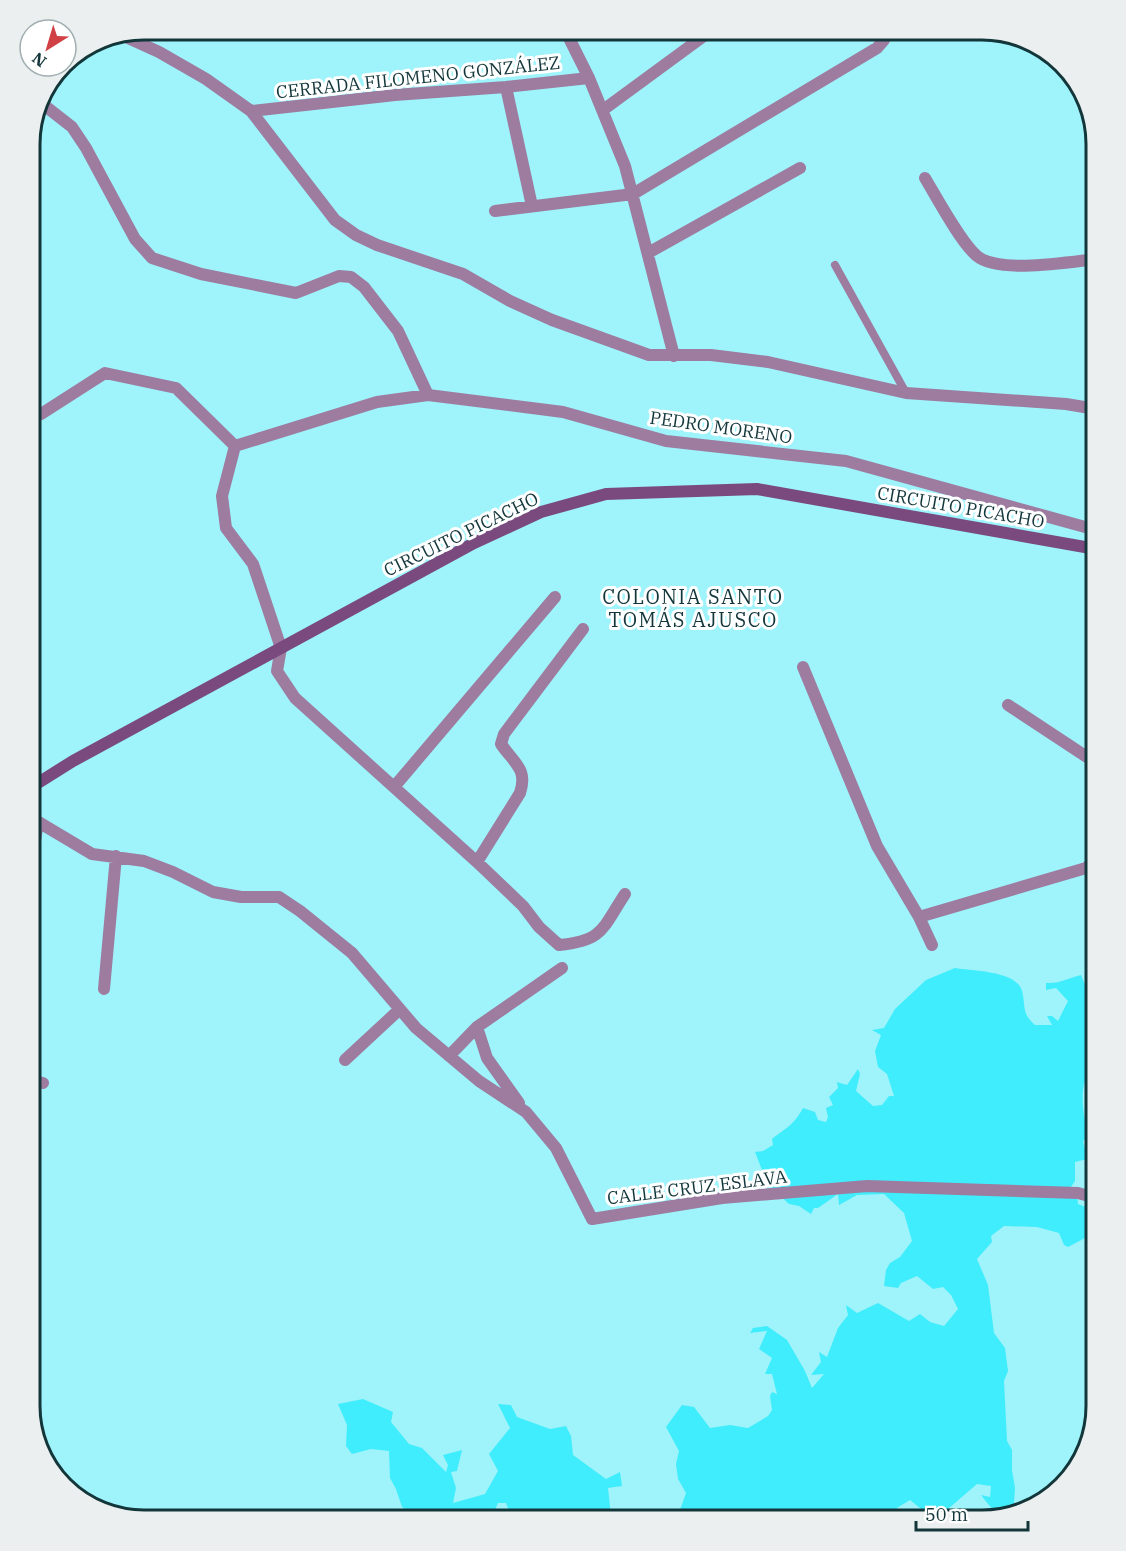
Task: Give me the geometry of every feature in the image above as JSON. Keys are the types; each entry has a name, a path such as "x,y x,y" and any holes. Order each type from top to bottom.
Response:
{"main road":[{"name":"CIRCUITO PICACHO","path":"40,781 73,761 484,539 541,512 606,494 757,489 1086,547"}],"street":[{"path":"136,41 206,79 250,111 335,220 356,234 377,245 463,274 510,301 562,324 649,355 711,355 768,362 906,393 1086,407"},
{"path":"570,41 603,110 625,166 674,356"},
{"path":"603,110 697,41"},
{"path":"495,211 633,194 877,48 883,41"},
{"name":"CERRADA FILOMENO GONZÁLEZ","path":"250,111 395,95 589,78"},
{"path":"506,87 532,206"},
{"path":"47,108 72,127 86,148 135,239 152,258 201,274 296,293 339,276 351,277 364,287 398,331 428,395"},
{"path":"648,253 800,168"},
{"path":"925,178 977,256 994,265 1036,265 1086,261"},
{"path":"41,414 105,373 176,388 235,446 222,496 226,528 253,564 281,648 277,671 295,698 477,862 559,945 580,943 599,934 625,894"},
{"name":"PEDRO MORENO","path":"235,446 377,402 428,395 563,412 666,441 846,461 1086,528"},
{"path":"394,787 555,597"},
{"path":"477,862 520,793 524,781 522,770 501,744 504,734 583,629"},
{"path":"803,667 877,846 919,917 932,945"},
{"path":"1008,705 1086,756"},
{"name":"CALLE CRUZ ESLAVA","path":"40,824 92,854 144,861 173,872 213,892 241,897 279,897 300,911 352,953 416,1028 478,1081 526,1112 556,1148 592,1218 722,1198 867,1186 1078,1193 1086,1195"},
{"path":"104,989 116,856"},
{"path":"919,917 1086,868"},
{"path":"449,1056 477,1027 562,968"},
{"path":"345,1060 400,1009"},
{"path":"477,1027 487,1058 526,1112"}],"lane":[{"path":"835,265 906,393"}],"shaded area":[{"path":"955,968 993,973 1012,979 1022,991 1026,1013 1035,1025 1052,1025 1047,1016 1052,1016 1058,1021 1068,1001 1056,988 1046,990 1046,983 1060,982 1081,975 1086,987 1086,1080 1083,1102 1086,1138 1083,1141 1086,1159 1075,1162 1075,1181 1071,1187 1077,1191 1078,1204 1086,1207 1086,1238 1068,1247 1064,1245 1059,1233 1037,1227 1004,1226 991,1236 992,1242 977,1259 988,1285 994,1333 1005,1348 1008,1371 1004,1381 1007,1441 1012,1450 1014,1505 991,1510 981,1495 990,1497 991,1486 977,1484 947,1510 922,1510 910,1500 897,1510 680,1510 686,1493 678,1479 676,1464 679,1451 666,1427 682,1405 694,1407 710,1428 730,1425 748,1428 768,1416 772,1410 770,1396 772,1392 777,1394 772,1374 765,1374 772,1358 759,1349 767,1331 750,1333 753,1328 767,1326 787,1340 812,1388 824,1374 811,1375 821,1362 819,1352 827,1357 838,1328 848,1315 846,1305 857,1313 878,1303 909,1321 920,1314 930,1322 944,1326 958,1309 951,1295 943,1287 933,1289 917,1276 901,1283 898,1288 884,1286 886,1270 890,1263 900,1257 912,1241 904,1213 884,1194 857,1195 839,1205 838,1194 818,1208 814,1208 811,1214 799,1206 789,1204 768,1187 766,1181 769,1179 762,1170 755,1152 763,1151 773,1145 772,1139 793,1123 803,1108 815,1112 818,1120 826,1122 828,1117 826,1108 833,1105 829,1097 838,1088 837,1082 847,1085 858,1069 860,1074 856,1091 873,1106 882,1105 889,1096 894,1096 887,1074 878,1067 875,1051 881,1035 872,1030 884,1028 895,1009 926,980"},
{"path":"363,1399 393,1412 391,1422 409,1444 422,1448 446,1472 448,1465 443,1455 462,1450 457,1471 451,1472 456,1488 453,1503 485,1494 498,1471 489,1454 510,1428 498,1404 511,1405 517,1417 550,1429 566,1426 571,1436 573,1455 606,1479 620,1472 622,1486 608,1488 610,1510 509,1510 506,1503 498,1503 495,1510 406,1510 402,1507 390,1478 389,1451 371,1449 352,1454 346,1446 347,1425 338,1404"}],"district":[{"name":"COLONIA SANTO TOMÁS AJUSCO","path":"693,608"}]}
